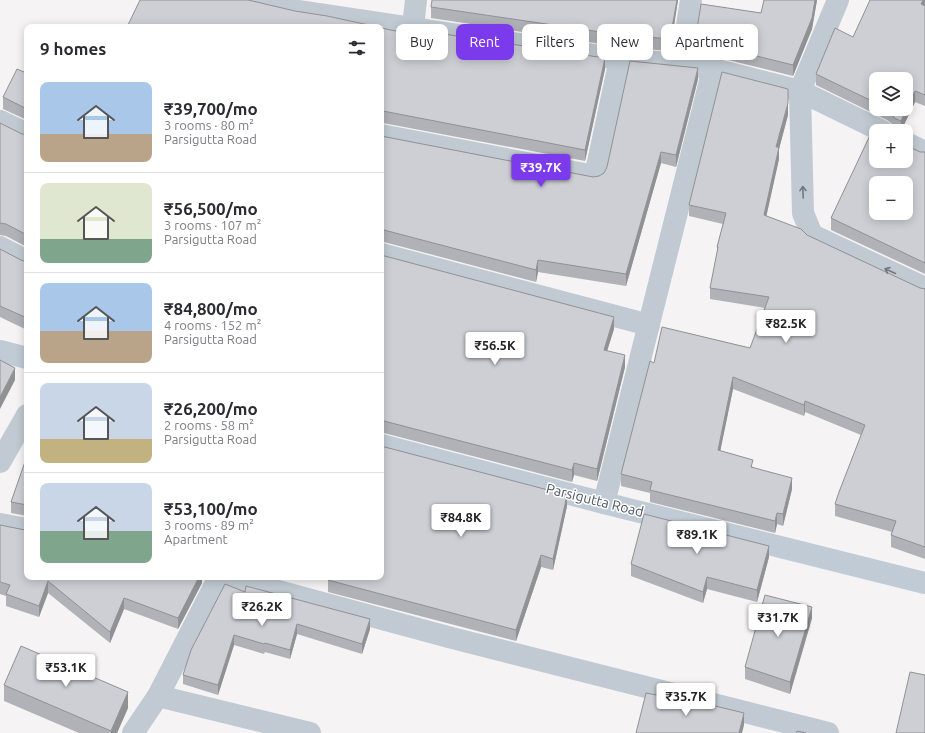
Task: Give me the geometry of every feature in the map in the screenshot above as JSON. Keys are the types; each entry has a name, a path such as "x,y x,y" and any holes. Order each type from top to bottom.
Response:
{"street":[{"path":"252,0 295,19 369,24"},
{"path":"414,24 416,0"},
{"path":"681,64 691,0"},
{"path":"838,0 800,91 803,213 812,235 925,288"},
{"path":"384,25 396,26"},
{"path":"448,32 597,55"},
{"path":"384,136 595,176 620,60"},
{"path":"632,60 681,64 713,69 800,91 869,125"},
{"path":"604,503 713,69"},
{"path":"0,121 24,133"},
{"path":"913,146 925,152"},
{"path":"0,247 24,260"},
{"path":"384,255 648,325"},
{"path":"0,351 24,357"},
{"path":"0,462 24,420"},
{"name":"Parsigutta Road","path":"384,446 604,503 924,578"},
{"path":"0,524 24,528"},
{"path":"134,733 158,696 217,580"},
{"path":"238,580 460,640 828,733"},
{"path":"158,696 310,733"}],"building":[{"path":"140,0 248,0 295,11 364,24 128,24"},
{"path":"432,0 677,0 673,24 661,24 661,38 653,38 653,24 597,24 597,31 589,30 589,24 546,24 431,7"},
{"path":"764,0 815,0 812,18 793,65 758,56 758,24 698,24 701,4 761,13"},
{"path":"870,0 923,0 921,4 925,6 925,95 915,91 913,95 913,72 869,72 869,100 816,74 835,28 853,37"},
{"path":"384,29 396,31 396,60 448,60 448,35 456,36 456,60 514,60 514,44 522,46 522,60 589,60 589,56 597,57 597,60 605,60 585,150 384,111"},
{"path":"630,61 698,68 676,155 661,152 626,274 538,260 536,270 384,230 384,137 593,177 604,173 607,167"},
{"path":"17,69 24,72 24,108 3,97"},
{"path":"722,72 788,89 788,103 776,147 779,147 764,215 801,229 807,235 925,289 925,547 891,535 896,521 835,504 865,425 805,401 804,405 733,377 718,450 753,460 751,467 792,478 783,514 777,513 775,521 650,490 652,482 621,474 650,361 654,363 662,327 750,348 769,297 710,288 717,247 726,213 689,205"},
{"path":"893,116 903,116 901,121 894,118"},
{"path":"0,123 24,134 24,233 6,224 0,223"},
{"path":"869,137 869,168 913,168 913,148 920,152 925,152 925,263 831,218"},
{"path":"0,249 24,261 24,317 0,306"},
{"path":"384,256 614,317 604,350 625,355 597,469 574,463 572,470 384,421"},
{"path":"0,360 15,368 0,397"},
{"path":"384,447 567,495 553,559 541,555 516,630 328,580 384,580"},
{"path":"24,465 24,504 11,502"},
{"path":"644,514 769,546 757,590 707,577 703,592 631,564"},
{"path":"0,525 24,530 24,580 197,580 178,618 124,598 110,632 48,581 39,606 6,594 10,585 0,582"},
{"path":"225,584 245,592 246,586 370,619 362,644 297,624 290,650 234,635 218,685 183,675 191,650"},
{"path":"765,595 812,607 790,682 745,667"},
{"path":"21,646 128,692 111,731 4,685"},
{"path":"910,672 925,675 925,733 896,733"},
{"path":"646,693 662,696 662,693 744,713 739,733 636,733"}]}
